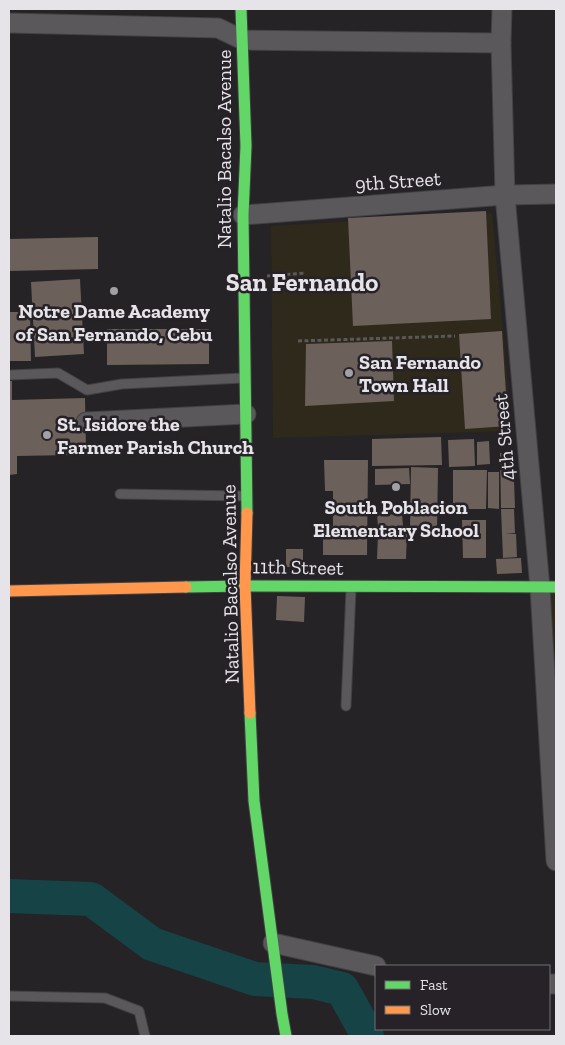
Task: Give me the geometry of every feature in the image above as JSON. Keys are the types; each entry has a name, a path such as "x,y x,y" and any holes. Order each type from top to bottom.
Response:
{"main road":[{"name":"Natalio Bacalso Avenue","path":"241,9 246,146 243,215 247,496 245,586 254,801 286,1036"},
{"name":"11th Street","path":"9,591 245,586 548,588"}],"street":[{"name":"4th Street","path":"502,9 501,44 505,196 548,588 556,861"},
{"path":"9,23 218,28 243,40 501,44"},
{"name":"9th Street","path":"243,215 556,194"},
{"path":"86,422 246,414"},
{"path":"274,952 375,966"}],"lane":[{"path":"9,375 58,373 87,390 122,384 245,378"},
{"path":"120,494 247,496"},
{"path":"346,706 351,587"},
{"path":"9,996 105,998 139,1011 145,1036"}],"path":[{"path":"244,277 306,273"},
{"path":"298,340 455,336"}],"shaded area":[{"path":"492,213 512,431 273,438 271,226"},
{"path":"550,591 556,591 556,689"}],"building":[{"path":"486,211 491,319 353,326 348,218"},
{"path":"98,237 98,269 9,271 9,239"},
{"path":"80,279 84,354 35,357 31,282"},
{"path":"9,312 30,312 31,361 9,361"},
{"path":"107,329 209,329 209,364 107,365"},
{"path":"502,331 508,426 465,429 459,334"},
{"name":"San Fernando Town Hall","path":"392,341 394,401 305,406 306,344"},
{"name":"St. Isidore the Farmer Parish Church","path":"9,381 12,381 12,400 85,398 86,449 72,449 72,455 17,456 17,474 9,475"},
{"path":"441,437 442,465 372,466 372,439"},
{"path":"474,439 475,466 449,467 448,440"},
{"path":"489,441 490,464 477,465 477,442"},
{"path":"500,453 513,453 515,508 501,508"},
{"path":"324,460 368,460 367,555 323,555 323,526 333,526 333,491 325,491"},
{"path":"411,467 438,468 437,530 410,529"},
{"path":"409,468 410,484 375,485 375,469"},
{"path":"453,470 487,470 486,509 453,509"},
{"path":"488,472 499,472 499,509 488,508"},
{"path":"501,509 514,509 515,533 505,534 516,534 517,557 503,558"},
{"path":"402,514 403,526 378,527 377,515"},
{"path":"462,520 486,520 486,558 463,558"},
{"path":"378,533 407,534 406,559 377,559"},
{"path":"286,549 303,549 303,567 286,567"},
{"path":"521,558 522,573 497,574 496,559"},
{"path":"277,596 305,597 304,622 276,620"}],"waterway":[{"path":"9,896 91,899 152,944 255,979 313,982 342,989 367,1036"}],"traffic: fast":[{"path":"241,9 246,146 243,215 247,513"},
{"path":"186,587 556,587"},
{"path":"250,713 254,801 286,1036"}],"traffic: slow":[{"path":"247,513 245,586 250,713"},
{"path":"9,591 186,587"}],"place":[{"name":"Notre Dame Academy of San Fernando, Cebu","path":"114,291"},
{"name":"San Fernando Town Hall","path":"349,373"},
{"name":"St. Isidore the Farmer Parish Church","path":"47,435"},
{"name":"South Poblacion Elementary School","path":"396,487"}],"district":[{"name":"San Fernando","path":"302,282"}]}
